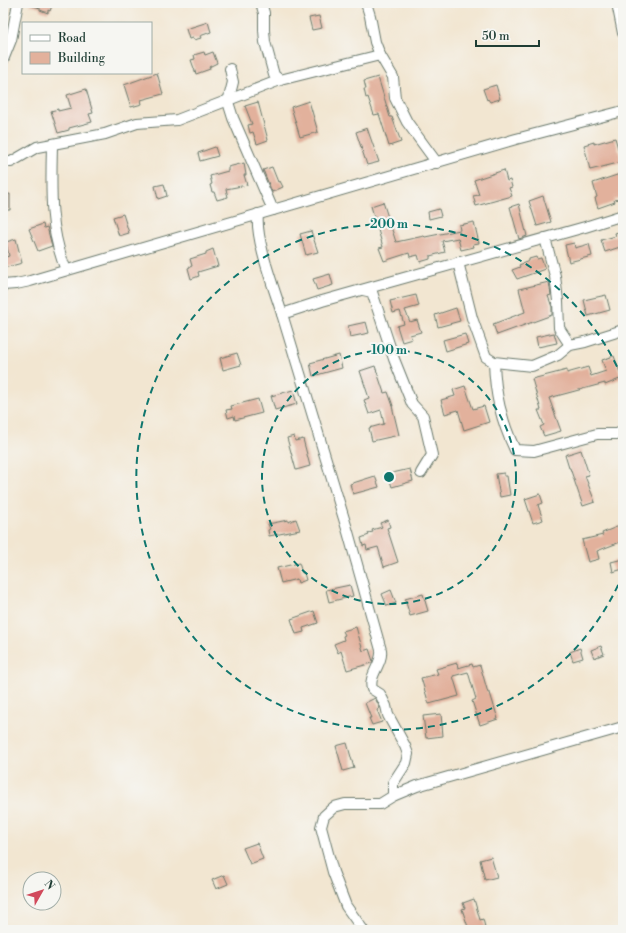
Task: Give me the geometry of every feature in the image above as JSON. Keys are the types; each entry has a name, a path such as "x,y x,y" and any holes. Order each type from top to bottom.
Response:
{"street":[{"path":"3,60 11,40 18,3"},
{"path":"261,3 264,13 265,42 274,75 280,80"},
{"path":"366,3 375,42 380,55 393,78 395,98 407,122 437,163"},
{"path":"617,3 623,33"},
{"path":"3,162 11,162 37,147 105,134 137,123 177,120 280,80 380,55"},
{"path":"230,69 233,82 228,100 233,118 273,210"},
{"path":"3,285 16,284 66,270 516,139 623,111"},
{"path":"52,145 51,180 53,222 59,252 66,270"},
{"path":"258,214 260,241 267,268 348,532 380,644 382,655 371,680 372,690 380,694 386,706 388,715 408,754 406,763 393,783 393,796"},
{"path":"282,314 623,215"},
{"path":"545,238 555,276 559,328 570,345"},
{"path":"458,262 472,318 486,357 494,362 532,366 558,355 570,345 623,330"},
{"path":"363,290 372,292 394,359 412,404 423,416 432,455 421,473"},
{"path":"494,362 494,385 499,408 507,434 515,450 534,451 597,434 618,434 623,430"},
{"path":"363,930 346,906 327,850 321,827 324,816 334,807 345,804 380,804 393,796 432,782 623,727"}],"building":[{"path":"31,3 53,3 50,11 48,10 48,13 40,10 40,8 30,5"},
{"path":"319,16 322,28 312,30 309,18"},
{"path":"208,22 211,32 200,36 201,38 194,40 193,38 189,39 186,29"},
{"path":"204,52 205,55 213,52 217,63 209,67 210,69 196,74 191,60 195,59 194,55"},
{"path":"157,73 163,94 141,100 142,104 131,107 124,85"},
{"path":"378,77 390,117 392,117 401,142 389,146 379,114 374,115 368,97 366,98 364,89 366,89 364,81"},
{"path":"496,85 500,99 490,102 488,99 487,100 483,89"},
{"path":"86,89 93,113 89,114 92,122 69,128 69,130 58,133 51,111 71,108 67,95"},
{"path":"309,101 318,132 300,137 291,107"},
{"path":"258,102 268,140 257,144 253,132 250,133 248,125 252,124 245,106"},
{"path":"367,128 379,162 367,165 356,132"},
{"path":"615,138 622,162 590,170 584,145 594,142 594,144"},
{"path":"215,147 218,156 200,161 198,153"},
{"path":"244,163 246,175 244,175 247,185 226,189 228,197 217,200 214,192 212,192 210,176 228,171 228,167"},
{"path":"272,167 278,182 280,181 283,187 272,192 263,170"},
{"path":"504,170 507,181 510,180 512,187 509,188 512,196 476,206 473,196 479,195 474,180"},
{"path":"623,173 623,198 614,200 615,202 598,208 593,183"},
{"path":"164,184 167,196 158,199 155,186"},
{"path":"10,194 10,210 3,210 3,195"},
{"path":"543,196 551,222 537,226 529,201"},
{"path":"383,202 396,242 460,230 459,225 474,222 479,243 473,244 474,247 461,250 458,238 442,241 445,252 430,256 430,259 420,262 418,255 410,257 409,253 384,261 379,248 383,247 371,206"},
{"path":"519,204 527,236 519,239 510,207"},
{"path":"439,209 441,216 429,219 428,212"},
{"path":"123,214 129,233 119,236 113,217"},
{"path":"43,224 44,228 47,227 52,246 38,251 29,229"},
{"path":"311,231 318,252 306,255 300,234"},
{"path":"621,231 623,246 605,252 601,240 616,236 615,233"},
{"path":"16,239 22,263 4,268 3,258 9,256 6,242"},
{"path":"574,243 575,248 589,244 592,256 569,262 565,245"},
{"path":"213,249 218,266 198,272 199,276 191,279 188,268 192,266 190,259 206,254 206,252"},
{"path":"536,257 537,259 541,258 545,269 517,279 512,270 520,267 519,265 529,261 529,259"},
{"path":"330,274 333,285 317,290 313,279"},
{"path":"549,282 551,295 548,296 552,307 552,315 497,335 493,324 525,312 519,289"},
{"path":"416,295 419,306 405,310 410,322 417,320 421,332 410,335 412,339 402,342 397,326 404,324 400,311 393,313 390,301"},
{"path":"606,295 610,310 588,316 584,300"},
{"path":"456,308 460,321 438,327 435,315"},
{"path":"366,322 369,333 350,337 348,326"},
{"path":"554,333 557,343 538,347 536,337"},
{"path":"465,334 468,344 446,351 443,340"},
{"path":"237,353 241,365 223,370 220,358"},
{"path":"339,355 342,368 313,376 310,363"},
{"path":"614,356 622,378 605,385 605,383 549,398 561,431 544,436 540,427 544,425 538,410 541,410 532,379 567,370 567,373 588,367 591,376 606,371 602,360"},
{"path":"375,366 384,393 388,392 393,406 399,435 372,441 369,428 384,424 381,410 369,414 364,400 369,398 360,371"},
{"path":"465,386 473,409 484,406 489,422 464,430 458,410 445,414 441,400 455,396 453,390"},
{"path":"293,390 297,404 275,410 271,396"},
{"path":"258,399 262,413 235,420 234,416 228,418 226,410 232,409 231,406"},
{"path":"294,436 295,441 303,439 310,466 296,470 287,438"},
{"path":"581,450 589,475 585,476 595,502 583,506 565,455"},
{"path":"410,469 413,481 392,487 388,474"},
{"path":"504,473 504,476 507,476 510,495 500,497 496,474"},
{"path":"375,476 379,487 353,494 350,484"},
{"path":"540,494 543,503 538,505 543,520 533,523 525,499"},
{"path":"296,519 300,530 269,536 268,530 270,529 268,524 288,520 288,522"},
{"path":"388,520 390,527 387,528 398,562 384,567 378,547 367,550 366,545 363,546 361,538 369,535 368,533 373,532 372,530 382,527 380,523"},
{"path":"619,526 623,536 623,541 597,551 599,559 588,562 582,540 603,535 602,533"},
{"path":"623,559 623,569 613,572 611,562"},
{"path":"299,563 306,580 298,583 297,579 281,583 277,568"},
{"path":"350,585 353,596 329,602 326,590"},
{"path":"391,590 396,603 387,606 382,594"},
{"path":"423,594 428,611 410,616 405,599"},
{"path":"314,611 318,623 303,628 304,632 296,634 291,619"},
{"path":"356,627 363,651 369,649 373,661 372,663 347,670 341,651 338,653 334,644 344,640 343,636 345,635 343,631"},
{"path":"601,646 604,654 594,658 591,650"},
{"path":"580,648 583,658 573,661 570,652"},
{"path":"457,663 458,668 472,664 473,667 480,665 488,693 490,693 498,719 480,725 472,701 476,699 468,672 453,676 459,696 429,704 421,678 438,674 436,669"},
{"path":"375,698 380,708 377,710 382,722 372,725 365,703"},
{"path":"441,714 443,736 426,738 423,716"},
{"path":"347,743 354,768 343,771 336,746"},
{"path":"257,843 263,859 250,864 243,848"},
{"path":"491,857 497,877 485,880 480,860"},
{"path":"224,875 228,884 216,889 212,880"},
{"path":"474,899 480,920 483,919 485,927 469,930 462,909 465,908 463,903"}]}
